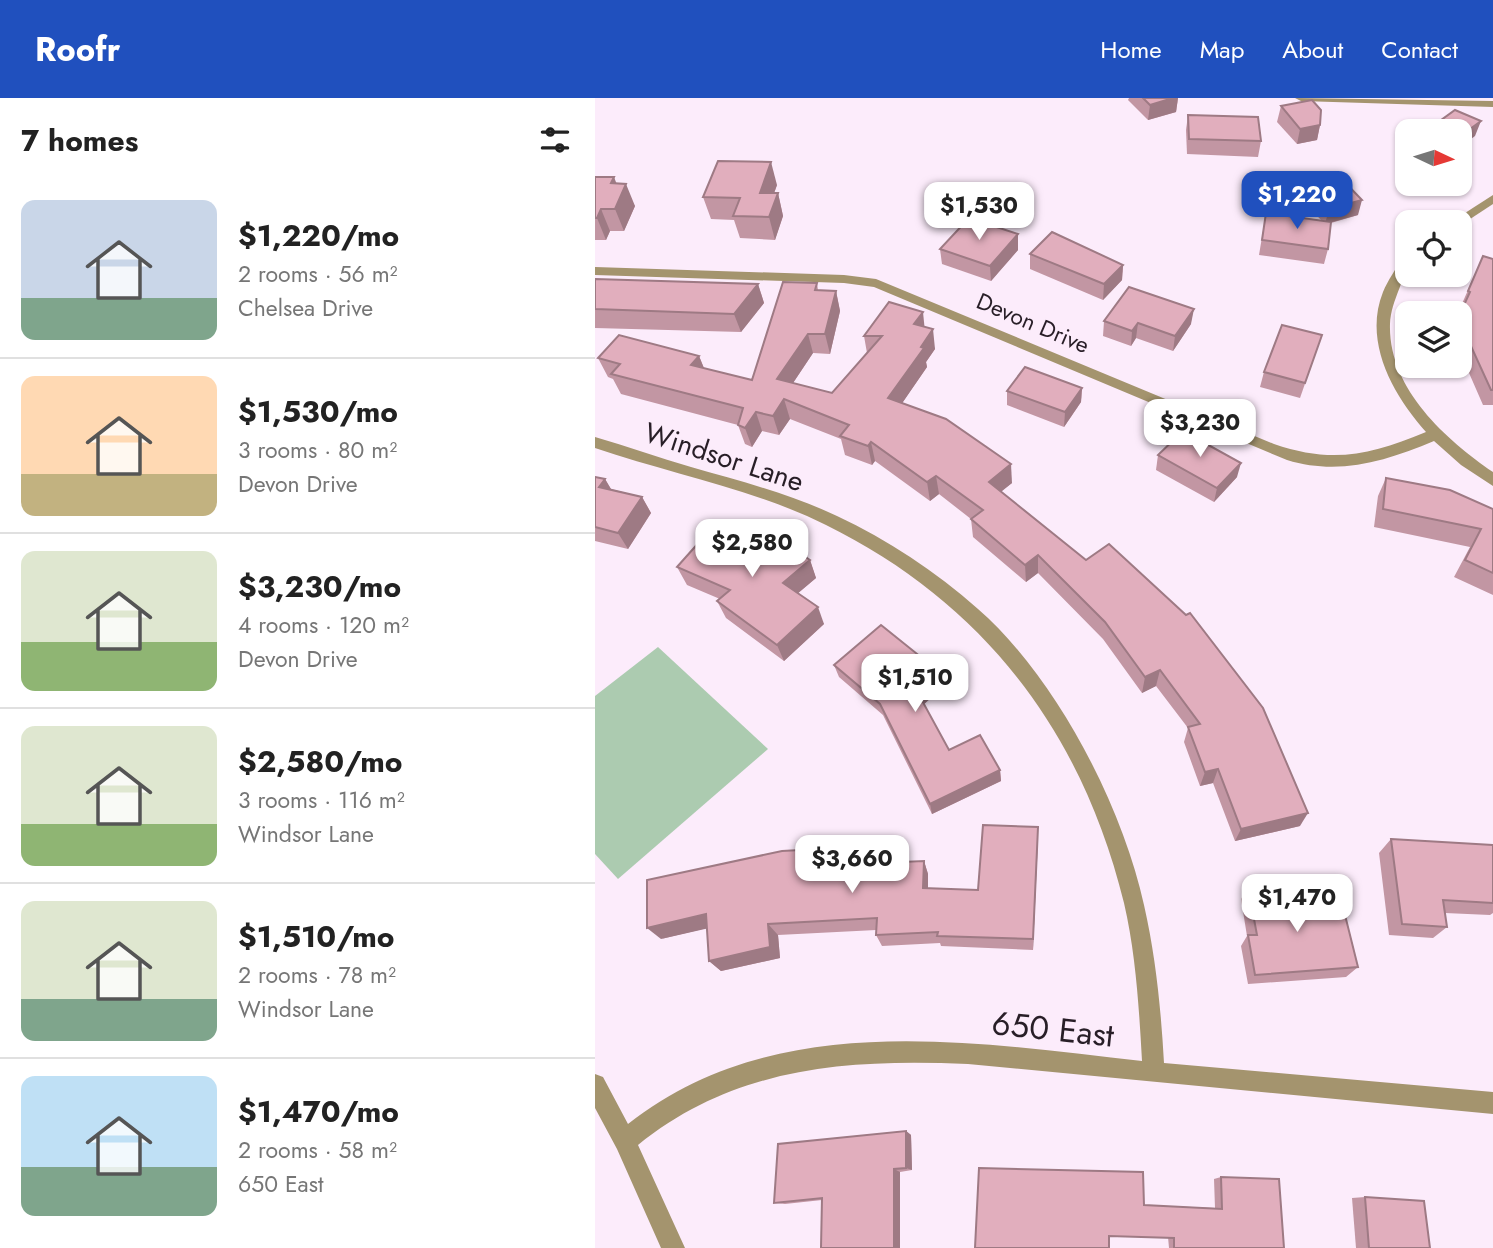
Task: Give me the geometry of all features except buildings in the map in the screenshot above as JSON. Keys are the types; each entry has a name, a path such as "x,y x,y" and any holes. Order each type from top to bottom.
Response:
{"street":[{"path":"1301,98 1493,104"},
{"path":"1472,212 1493,199"},
{"name":"Devon Drive","path":"595,271 843,279 876,283 1269,448 1307,461 1343,464 1360,462 1401,449 1437,433"},
{"path":"1395,278 1383,316 1385,348 1398,384 1411,404 1437,433 1462,457 1493,480"},
{"name":"Windsor Lane","path":"595,442 795,506 867,537 937,583 975,616 1010,654 1069,736 1095,788 1118,844 1136,905 1148,966 1154,1024 1154,1073"},
{"name":"650 East","path":"625,1141 666,1110 718,1084 797,1060 879,1049 982,1054 1154,1073 1493,1103"},
{"path":"595,1085 625,1141 673,1248"}],"green space":[{"path":"658,647 768,749 618,879 595,854 595,696"}]}
